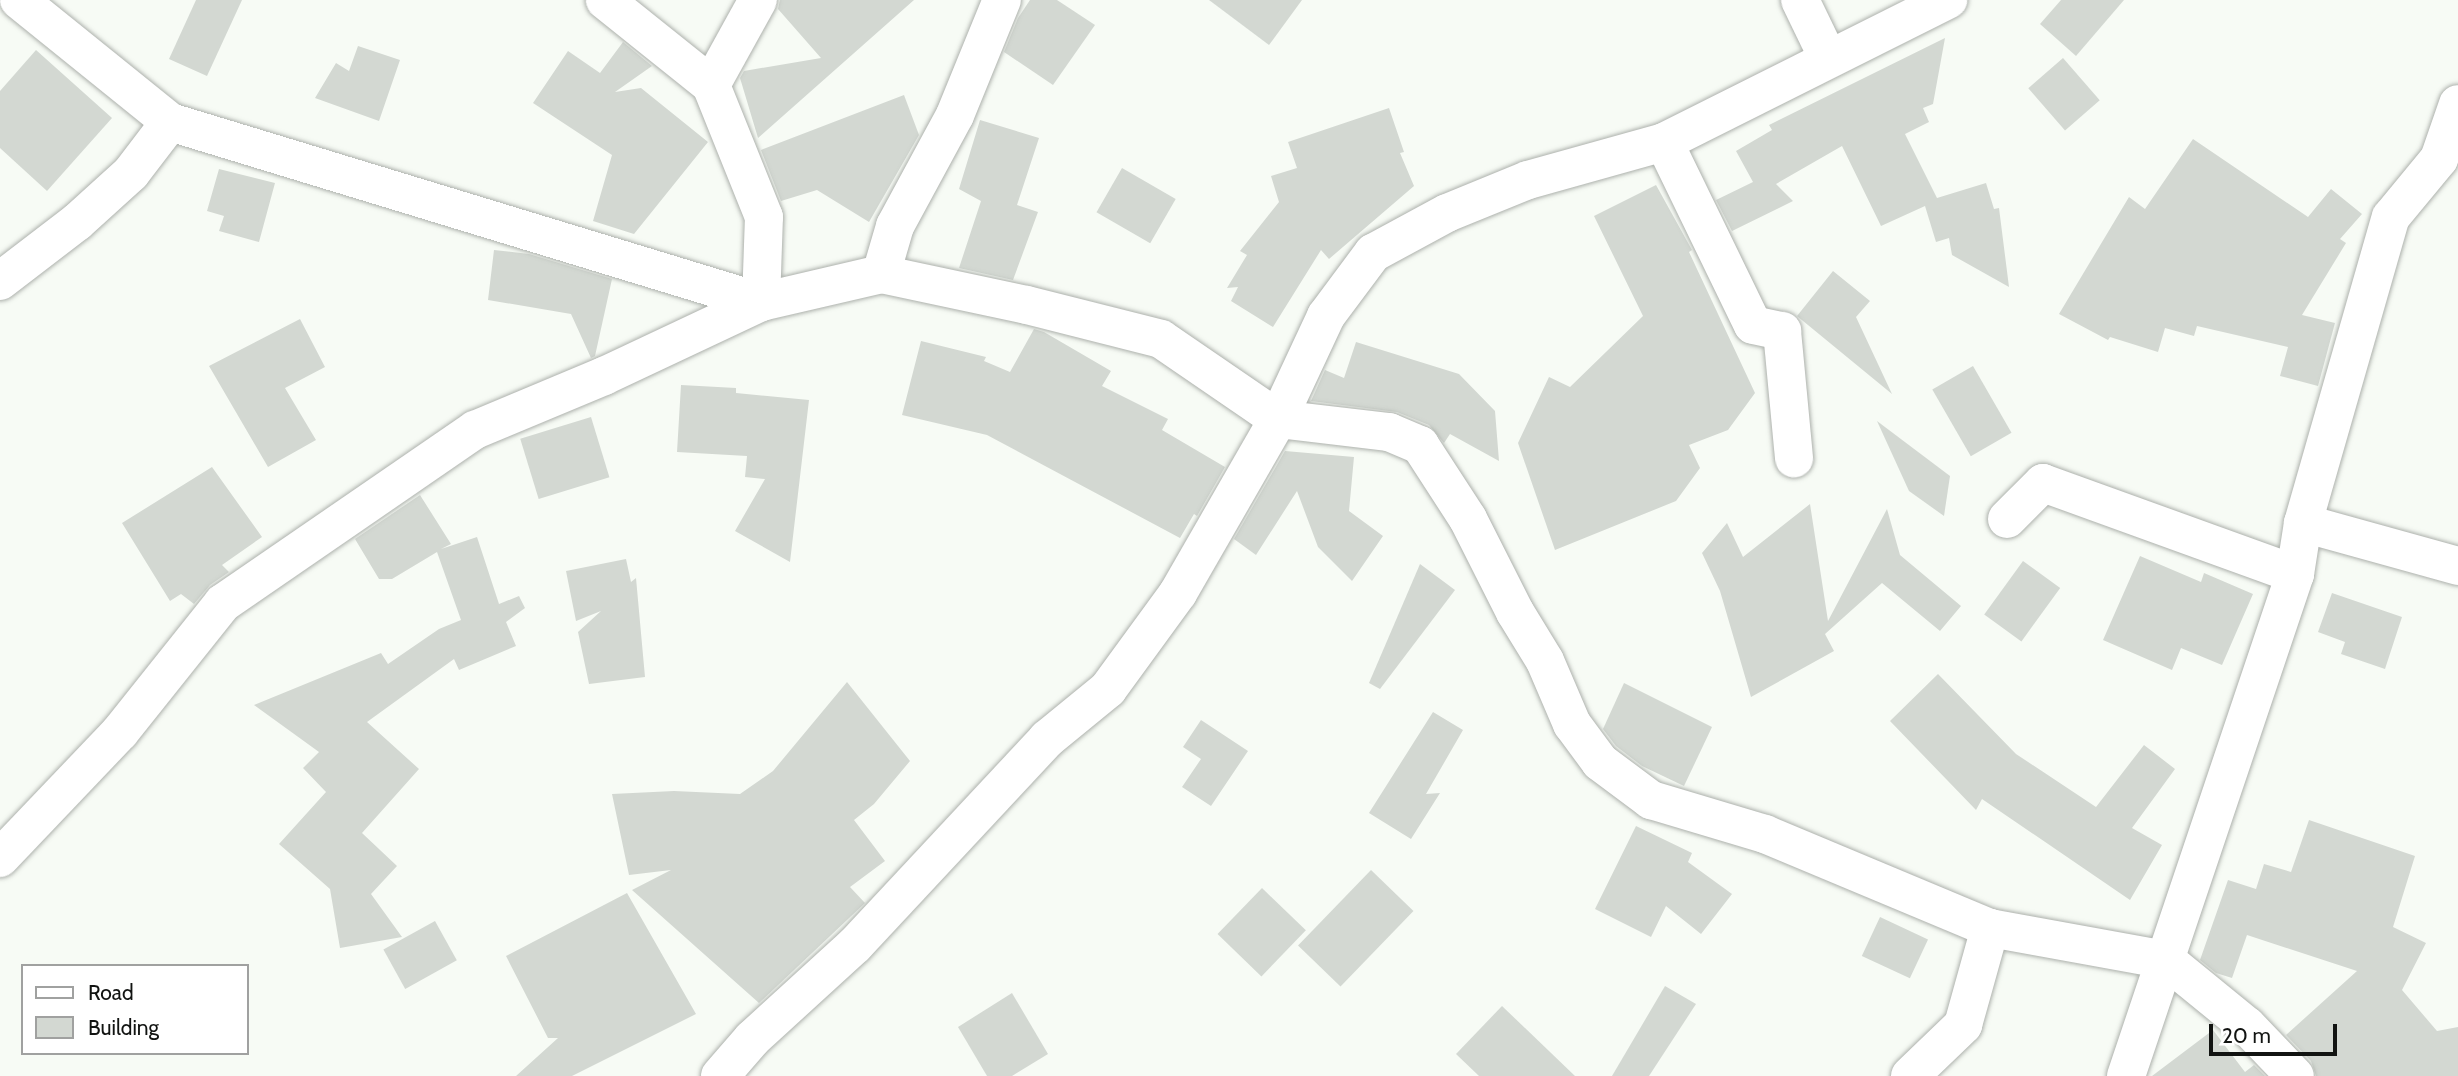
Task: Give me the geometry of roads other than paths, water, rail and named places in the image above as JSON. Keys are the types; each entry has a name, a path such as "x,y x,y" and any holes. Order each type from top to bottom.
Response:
{"street":[{"path":"19,0 170,122 761,302"},
{"path":"605,0 711,85 764,217 761,302"},
{"path":"711,85 758,0"},
{"path":"881,274 895,226 955,115 1002,0"},
{"path":"1800,0 1828,58"},
{"path":"720,1076 752,1039 855,945 1046,739 1108,689 1178,593 1278,419 1326,316 1373,253 1447,213 1528,180 1664,142 1948,0"},
{"path":"2126,1076 2295,574 2303,523 2391,217 2449,161 2458,104"},
{"path":"0,281 77,222 131,173 170,122"},
{"path":"1664,142 1753,325 1782,331 1794,458"},
{"path":"0,858 120,732 223,603 475,430 604,376 761,302 881,274 1027,305 1161,339 1278,419 1389,432 1420,445 1468,519 1515,612 1545,661 1572,724 1600,762 1651,800 1765,834 1990,928 2166,960 2247,1026 2295,1076"},
{"path":"2007,519 2043,483 2295,574"},
{"path":"2303,523 2458,566"},
{"path":"1909,1076 1963,1025 1990,928"}]}
